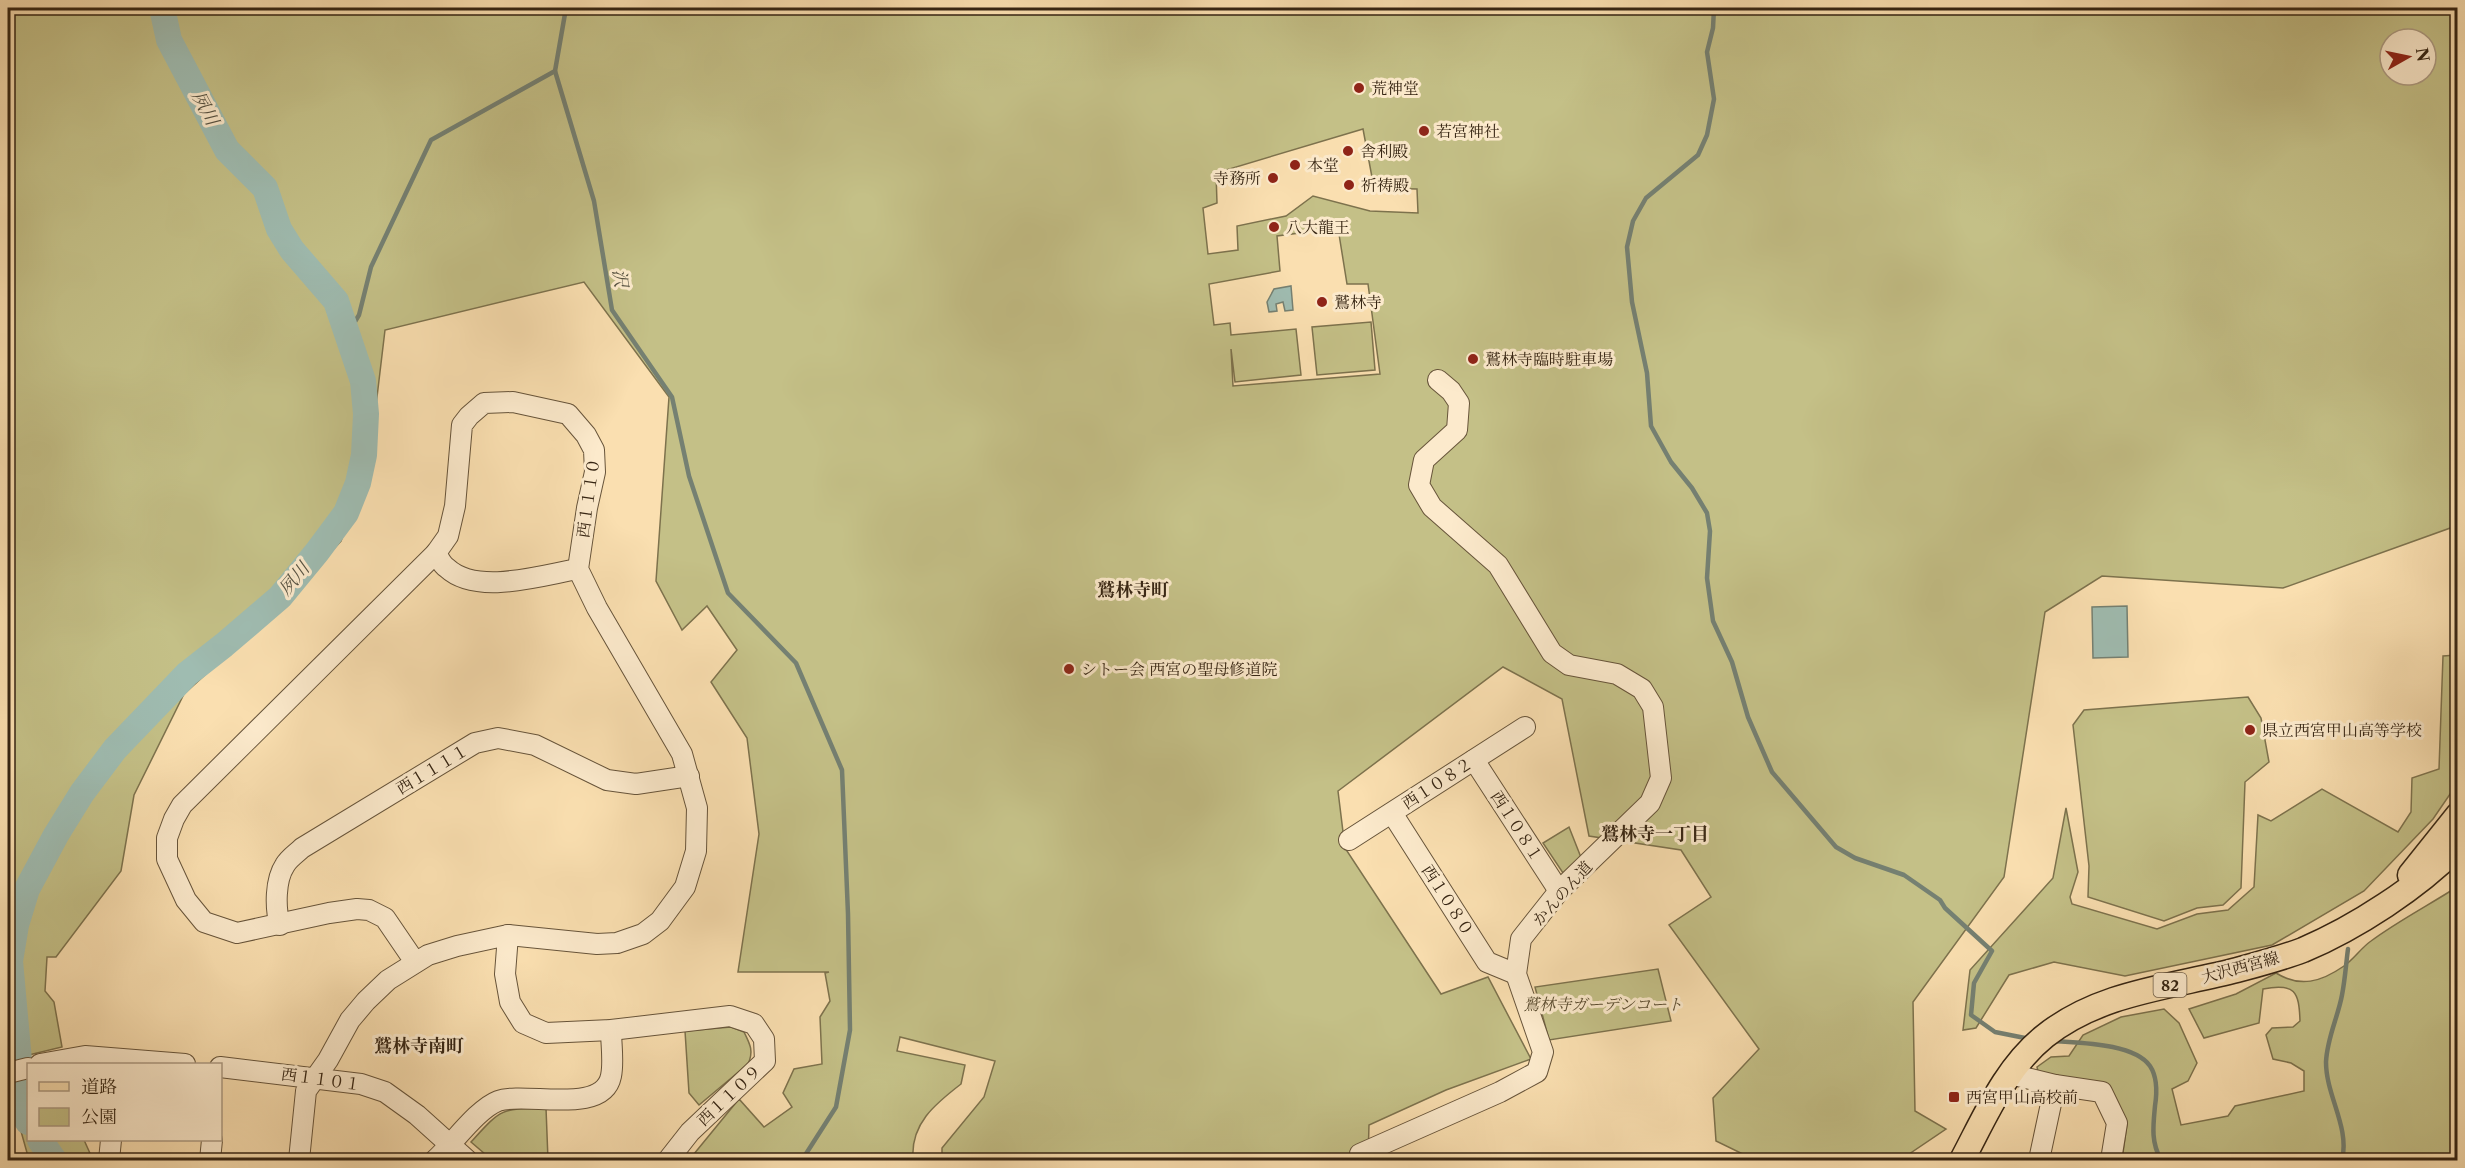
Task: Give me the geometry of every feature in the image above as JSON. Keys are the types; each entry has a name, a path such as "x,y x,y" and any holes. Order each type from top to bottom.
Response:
{"main road":[{"path":"2354,923 2409,876 2457,815"},
{"name":"大沢西宮線","path":"1962,1161 1984,1115 2010,1074 2043,1037 2060,1025 2114,998 2237,970 2302,950 2354,923 2422,880 2457,846"},
{"path":"2354,923 2418,894 2457,864"}],"street":[{"name":"かんのん道","path":"1360,1161 1360,1154 1500,1092 1537,1072 1543,1052 1516,974 1521,939 1559,891 1650,803 1661,778 1653,707 1642,689 1617,674 1569,665 1552,653 1498,565 1432,507 1419,485 1424,460 1457,430 1459,403 1451,391 1438,380"},
{"name":"西１１１０","path":"415,962 385,918 369,910 338,912 237,933 204,922 186,900 167,859 167,838 174,819 182,805 436,554 447,536 455,506 462,425 484,403 513,402 568,414 586,435 594,450 595,472 578,569"},
{"path":"299,1161 306,1090 328,1060 350,1020 388,980 415,962 457,946 508,935 597,944 617,943 643,934 660,921 685,887 696,851 697,808 682,754 597,608 578,569 487,584 468,580 447,569 436,554"},
{"name":"西１０８２","path":"1349,840 1526,727"},
{"name":"西１１１１","path":"280,925 276,912 277,895 285,865 302,848 475,743 498,738 535,745 607,780 636,783 689,776"},
{"name":"西１０８１","path":"1474,760 1559,891"},
{"name":"西１０８０","path":"1392,813 1487,962 1516,974"},
{"name":"西１１０９","path":"508,935 505,974 510,1002 524,1023 546,1033 610,1030 730,1016 754,1024 764,1039 765,1061 690,1132 668,1161"},
{"path":"435,1161 481,1113 499,1101 587,1098 605,1089 611,1076 610,1030"},
{"path":"46,1063 85,1056 141,1063"},
{"name":"西１１０１","path":"222,1067 361,1084 385,1092 417,1115 467,1161"},
{"path":"8,1073 27,1068"},
{"path":"2010,1074 2055,1085 2102,1092 2117,1123 2111,1161"},
{"path":"2039,1161 2055,1085"},
{"path":"109,1161 111,1141"},
{"path":"210,1161 212,1141"}],"green space":[{"path":"8,8 2457,8 2457,522 2453,527 2283,588 2102,576 2045,612 2004,877 1913,1002 1915,1111 1946,1129 1909,1154 1755,1160 1716,1141 1713,1098 1759,1049 1669,925 1711,897 1681,850 1589,836 1562,699 1503,667 1338,791 1345,848 1441,994 1488,977 1531,1059 1446,1090 1369,1125 1368,1160 942,1160 942,1148 984,1097 995,1061 900,1037 897,1051 965,1065 961,1084 934,1107 920,1125 913,1147 913,1160 689,1160 739,1099 764,1127 792,1107 783,1093 794,1069 822,1064 820,1017 830,1001 825,973 829,972 738,972 759,834 747,738 711,682 737,650 707,606 682,630 656,581 669,397 584,282 385,330 369,464 341,541 279,608 184,694 134,795 121,871 56,957 47,957 45,991 54,1002 62,1047 8,1060","holes":["1363,129 1374,188 1417,189 1418,213 1370,211 1313,196 1286,216 1237,226 1238,250 1208,254 1203,208 1217,203 1216,173","1338,228 1347,284 1368,284 1380,374 1233,386 1231,349 1235,382 1301,375 1296,329 1231,335 1230,323 1214,325 1209,284 1280,271 1277,236"]},
{"path":"1371,322 1375,370 1317,375 1312,327"},
{"path":"2457,655 2457,784 2433,819 2364,891 2272,945 2125,976 2054,962 2009,975 1976,1028 1963,1030 1970,970 2053,878 2066,808 2078,872 2070,897 2072,904 2157,929 2197,914 2228,910 2254,887 2258,815 2271,821 2322,789 2398,832 2411,812 2412,778 2439,769 2443,656"},
{"path":"2248,697 2261,718 2269,762 2245,782 2241,888 2223,905 2197,908 2164,921 2088,897 2089,866 2073,725 2084,710"},
{"path":"1569,827 1582,860 1563,873 1543,843"},
{"path":"2457,887 2457,1160 2122,1160 2127,1124 2115,1098 2039,1076 2037,1067 2051,1057 2069,1056 2083,1035 2121,1017 2164,1009 2179,1023 2197,1063 2188,1081 2172,1089 2181,1125 2228,1116 2235,1106 2304,1091 2304,1071 2291,1063 2273,1059 2266,1035 2272,1028 2293,1027 2300,1021 2298,1002 2293,991 2282,987 2263,989 2259,1023 2204,1038 2189,1009 2236,994 2276,973 2302,982 2327,976 2348,963 2381,934"},
{"name":"鷲林寺ガーデンコート","path":"1658,969 1671,1021 1549,1040 1535,987"},
{"path":"731,1027 744,1032 748,1040 751,1051 748,1064 699,1105 689,1093 685,1031"},
{"path":"27,1083 27,1141 84,1141 93,1160 29,1160 9,1088"},
{"path":"546,1108 548,1160 492,1160 471,1142 489,1122 503,1113 510,1110"}],"shaded area":[{"path":"1291,286 1293,310 1285,311 1283,302 1276,304 1277,311 1269,312 1267,302 1274,289"},
{"path":"2127,606 2128,657 2093,658 2092,607"}],"waterway":[{"name":"夙川","path":"27,1120 24,1116 10,961 16,925 27,889 82,793 115,749 187,674 280,597 317,552 346,513 358,483 364,455 366,414 363,381 336,301 292,250 279,229 265,188 227,150 169,40 162,8"},
{"path":"566,8 555,71 594,201 612,310 672,397 689,476 728,593 796,663 842,770 850,1030 836,1107 802,1160"},
{"path":"1714,8 1713,28 1707,52 1714,99 1707,135 1698,155 1646,198 1633,221 1627,247 1632,302 1647,373 1651,426 1671,462 1692,488 1707,513 1710,531 1707,578 1713,621 1732,662 1748,717 1772,772 1836,847 1855,858 1904,875 1940,900 1945,908 1992,951 1974,983 1971,1015 1995,1032 2030,1039"},
{"name":"沢","path":"348,333 359,315 371,267 431,140 555,71"},
{"path":"2342,1160 2343,1136 2327,1075 2326,1062 2328,1044 2342,995 2348,949"},
{"path":"2054,1041 2119,1049 2142,1058 2150,1066 2156,1086 2154,1141 2161,1160"},
{"name":"夙川","path":"41,1141 54,1160"}],"place":[{"name":"荒神堂","path":"1359,88"},
{"name":"若宮神社","path":"1424,131"},
{"name":"舎利殿","path":"1348,151"},
{"name":"本堂","path":"1295,165"},
{"name":"寺務所","path":"1273,178"},
{"name":"祈祷殿","path":"1349,185"},
{"name":"八大龍王","path":"1274,227"},
{"name":"鷲林寺","path":"1322,302"},
{"name":"鷲林寺臨時駐車場","path":"1473,359"},
{"name":"シトー会 西宮の聖母修道院","path":"1069,669"},
{"name":"県立西宮甲山高等学校","path":"2250,730"},
{"name":"西宮甲山高校前","path":"1954,1097"}],"district":[{"name":"鷲林寺町","path":"1133,590"},
{"name":"鷲林寺一丁目","path":"1655,834"},
{"name":"鷲林寺南町","path":"419,1046"}]}
